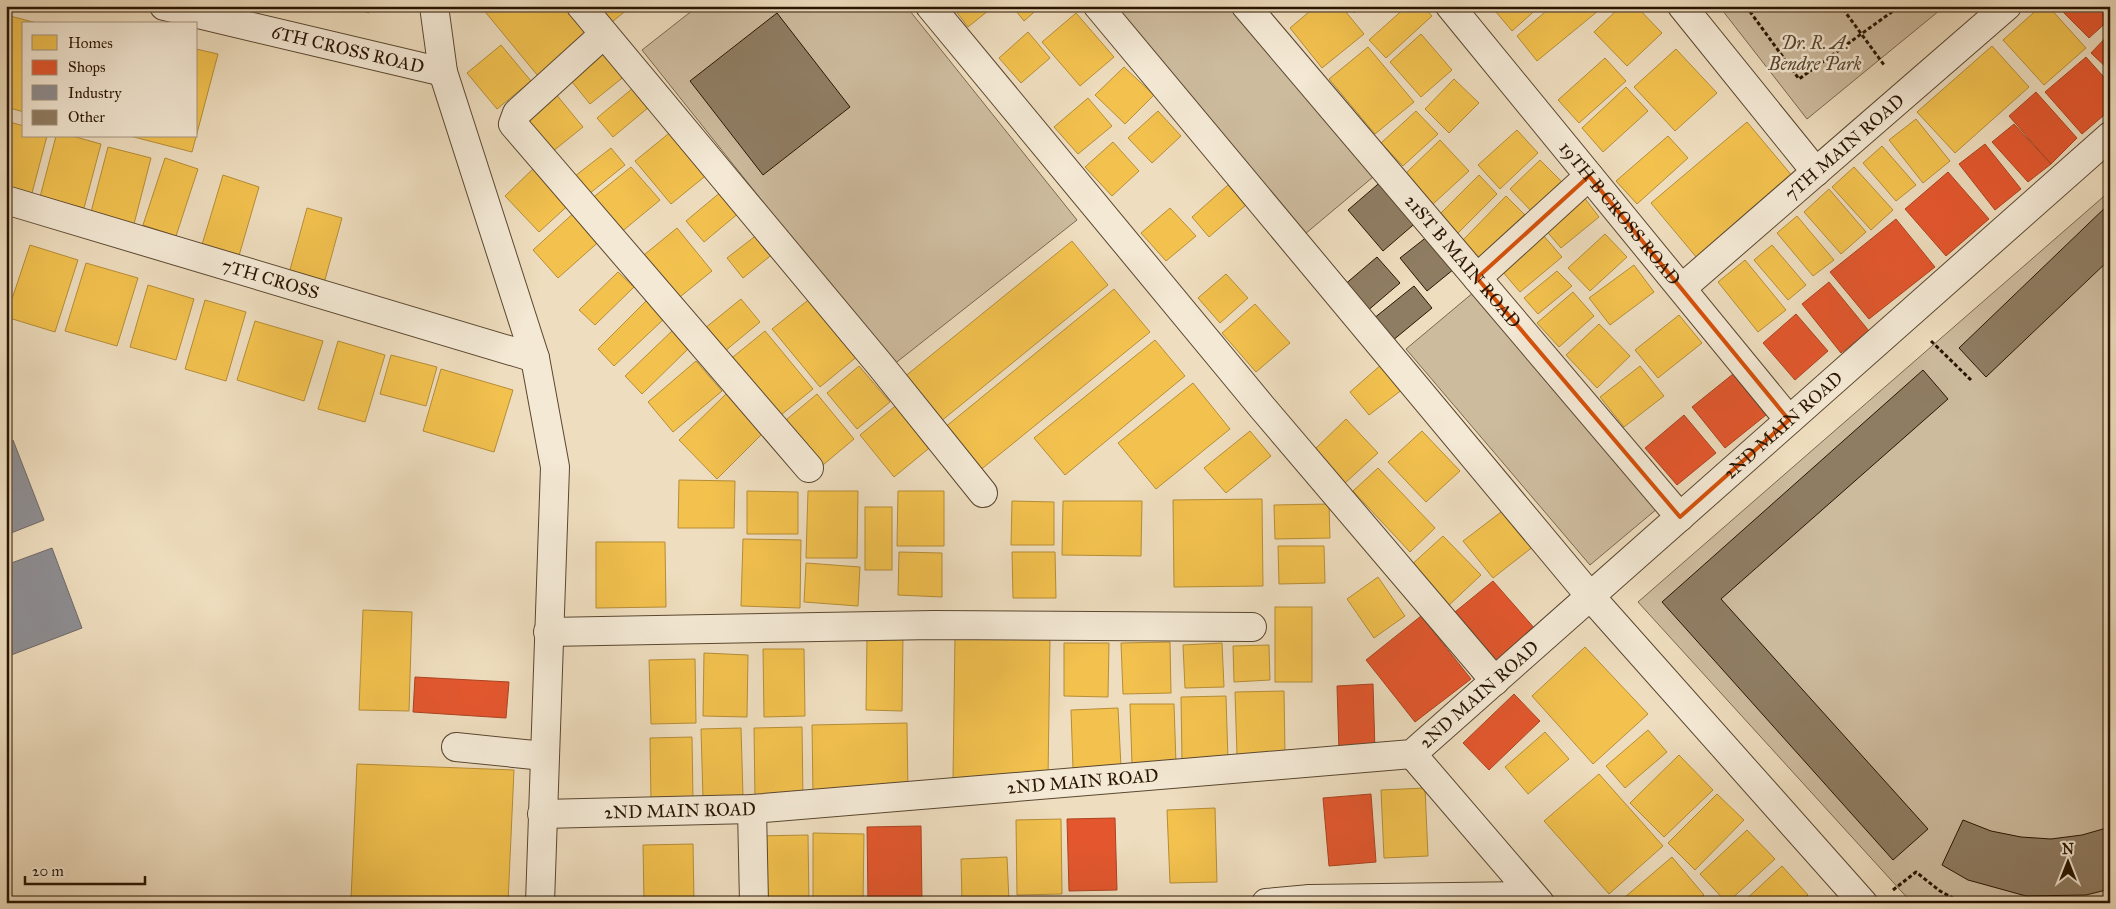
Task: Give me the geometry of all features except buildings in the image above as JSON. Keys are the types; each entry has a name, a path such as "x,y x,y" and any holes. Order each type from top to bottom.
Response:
{"street":[{"name":"6TH CROSS ROAD","path":"164,6 443,72"},
{"path":"434,6 443,72 535,358 555,467 540,903"},
{"path":"581,6 881,366 982,493"},
{"path":"930,6 1261,406 1495,681"},
{"path":"1098,6 1590,596 1863,903"},
{"name":"21ST B MAIN ROAD","path":"1246,6 1680,516"},
{"name":"19TH B CROSS ROAD","path":"1450,6 1790,420"},
{"path":"1682,6 1816,172"},
{"name":"7TH MAIN ROAD","path":"1682,288 1816,172 1994,11"},
{"path":"604,34 517,112 513,124 810,468"},
{"name":"2ND MAIN ROAD","path":"542,814 752,809 1412,754 2110,136"},
{"path":"1477,278 1589,176"},
{"name":"7TH CROSS","path":"6,200 535,358"},
{"path":"548,632 934,625 1252,627"},
{"path":"456,747 544,756"},
{"path":"1412,754 1537,899"},
{"path":"752,809 754,903"},
{"path":"1266,903 1537,899"}],"path":[{"path":"1746,6 1799,80 1900,6"},
{"path":"1843,9 1861,34"},
{"path":"1906,316 1971,380"},
{"path":"1916,872 1940,891 1962,903"}],"highlighted area":[{"path":"1589,176 1789,420 1680,517 1477,278"}],"green space":[{"path":"698,6 906,6 1077,220 893,365 642,50"},
{"path":"1116,6 1234,6 1373,177 1305,234"},
{"name":"Dr. R. A. Bendre Park","path":"1719,6 1945,6 1807,119"},
{"path":"2110,191 2110,903 1912,903 1638,602"},
{"path":"1474,292 1658,508 1590,565 1406,349"}]}
